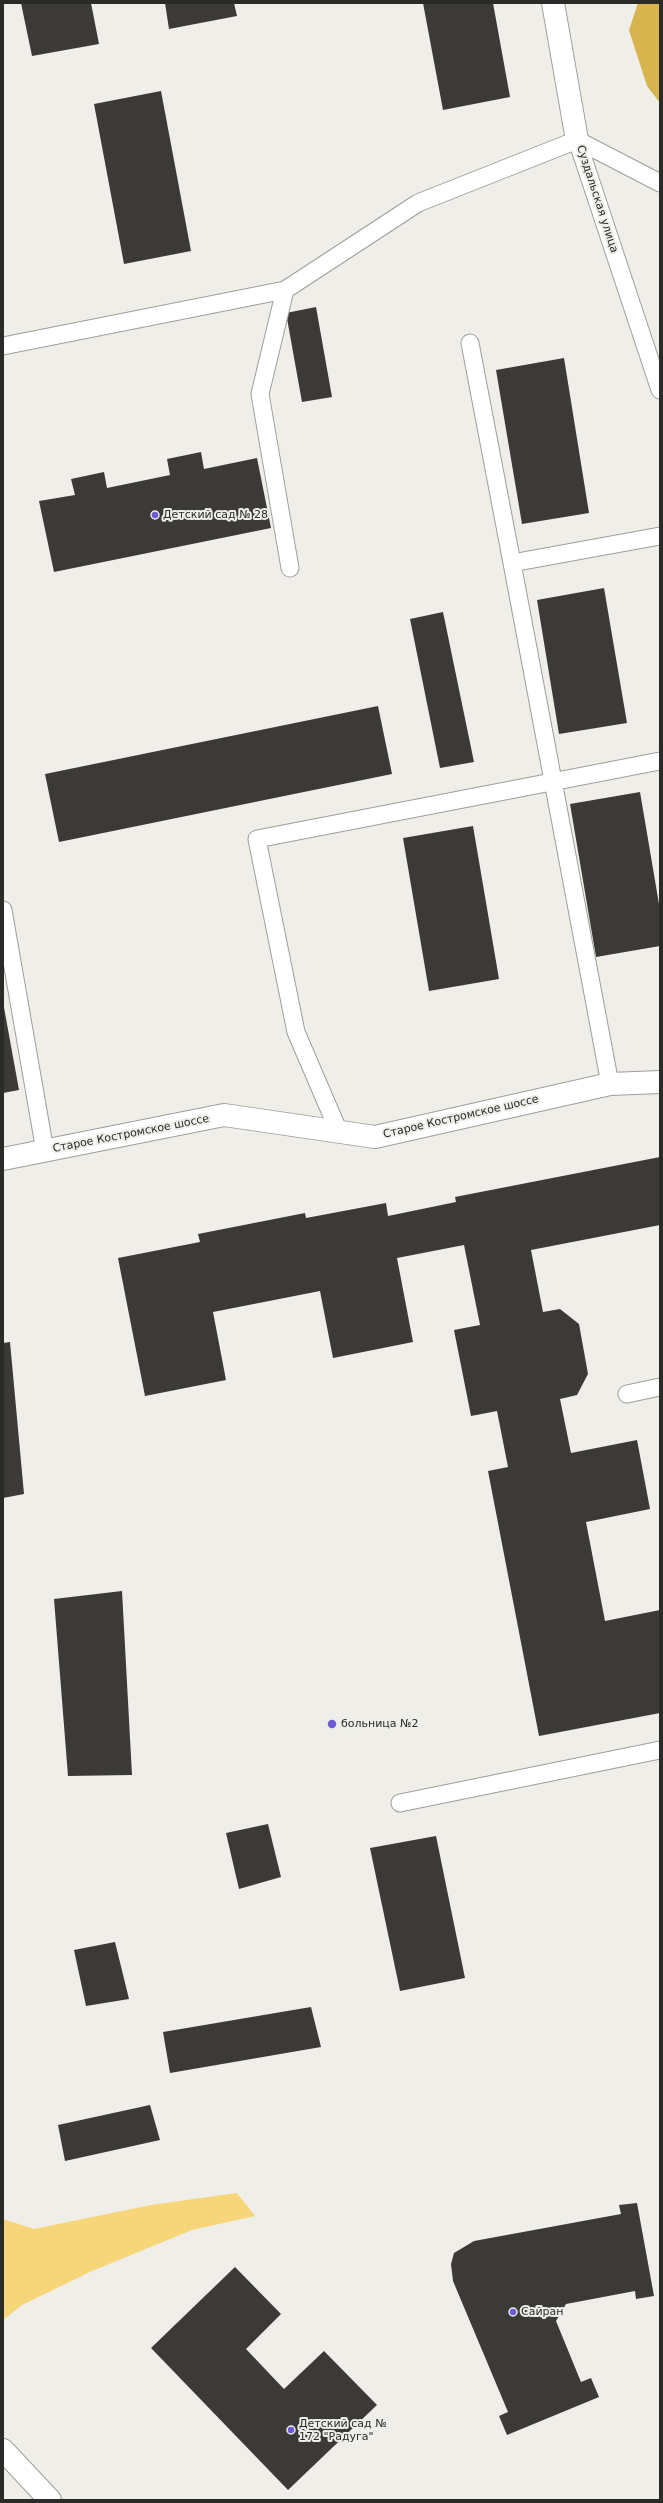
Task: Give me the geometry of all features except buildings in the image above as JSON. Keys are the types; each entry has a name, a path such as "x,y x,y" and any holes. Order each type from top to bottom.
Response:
{"street":[{"name":"Суздальская улица","path":"553,3 577,140"},
{"name":"Старое Костромское шоссе","path":"3,1159 224,1116 375,1137 610,1084 660,1082"},
{"path":"3,2450 50,2500"}],"lane":[{"path":"3,346 284,290 418,203 577,140 660,183"},
{"name":"Суздальская улица","path":"577,140 660,390"},
{"path":"284,290 260,394 290,568"},
{"path":"470,343 610,1084"},
{"path":"512,563 660,536"},
{"path":"339,1132 296,1032 257,839 660,761"},
{"path":"3,910 45,1151"},
{"path":"627,1394 660,1387"},
{"path":"400,1803 660,1750"}],"shaded area":[{"path":"638,3 660,3 660,103 647,86 629,30"},
{"path":"237,2193 255,2216 192,2230 92,2271 22,2305 3,2320 3,2219 34,2229 151,2205"}],"place":[{"name":"Детский сад № 28","path":"155,515"},
{"name":"больница №2","path":"332,1724"},
{"name":"Сайран","path":"513,2312"},
{"name":"Детский сад № 172 \"Радуга\"","path":"291,2430"}]}
